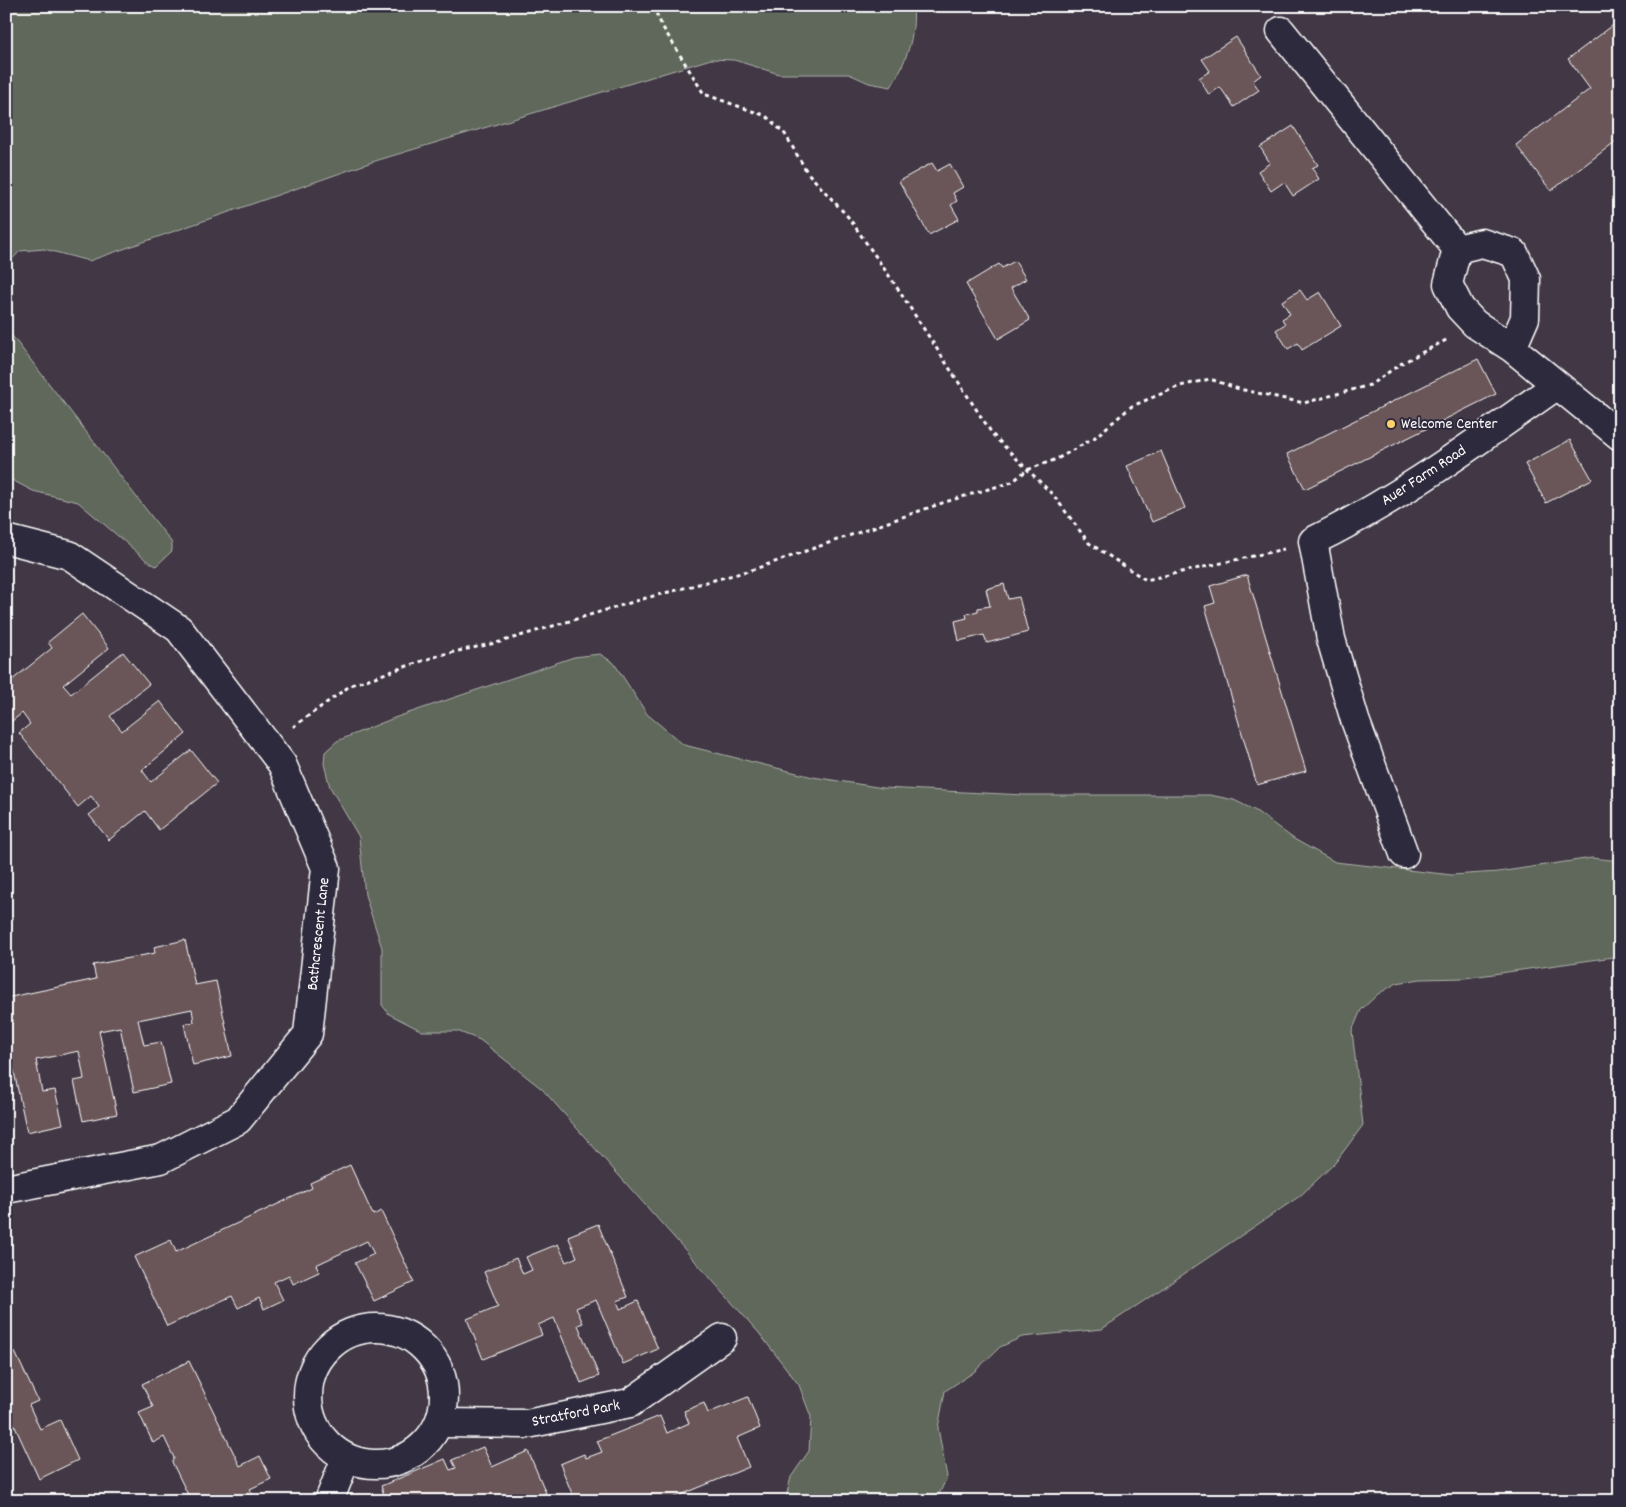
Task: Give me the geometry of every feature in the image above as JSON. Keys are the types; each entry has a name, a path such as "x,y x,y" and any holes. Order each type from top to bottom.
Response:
{"street":[{"path":"1281,30 1457,249"},
{"path":"1457,249 1482,243 1514,253 1526,279 1525,318 1512,348"},
{"path":"1457,249 1448,284 1460,308 1475,324 1512,348 1556,386 1620,436"},
{"name":"Auer Farm Road","path":"1313,541 1352,522 1410,488 1556,386"},
{"name":"Bathcrescent Lane","path":"6,539 69,555 178,629 282,764 326,868 308,1034 238,1120 161,1159 6,1189"},
{"path":"1313,541 1331,639 1349,702 1404,854"},
{"path":"377,1327 400,1331 419,1342 434,1358 443,1379 445,1401 440,1423 428,1442 410,1456 390,1463 367,1464 346,1458 327,1444 314,1425 308,1403 309,1380 318,1358 334,1341 354,1330 377,1327"},
{"name":"Stratford Park","path":"440,1423 527,1424 630,1403 722,1338"},
{"path":"329,1501 346,1458"}],"path":[{"path":"654,6 662,26 704,94 766,116 785,134 807,172 848,218 892,280 993,434 1054,496 1089,543 1146,580 1268,554 1313,541"},
{"path":"268,747 351,685 440,655 500,642 646,598 752,570 945,502 1012,482 1027,470 1057,459 1094,438 1132,406 1180,386 1210,379 1239,389 1304,403 1370,385 1402,363 1475,324"}],"green space":[{"path":"6,6 913,6 914,17 909,48 891,87 869,83 849,74 779,74 734,60 711,59 372,162 89,261 44,249 20,251 6,266"},
{"path":"6,328 172,543 172,551 156,566 146,560 78,502 33,491 6,477"},
{"path":"600,654 614,663 647,714 684,745 813,777 883,788 1024,795 1210,795 1234,800 1256,811 1294,839 1335,862 1452,875 1498,872 1592,858 1620,861 1620,956 1465,978 1420,979 1397,983 1378,994 1361,1010 1352,1031 1363,1125 1335,1163 1300,1196 1102,1329 1022,1337 1000,1347 974,1372 945,1391 938,1428 947,1477 936,1501 785,1501 791,1477 809,1451 811,1417 799,1385 759,1333 542,1089 480,1040 457,1031 422,1031 389,1014 382,1005 382,948 365,895 359,837 330,787 324,764 325,752 337,741 394,718 574,657"}],"building":[{"path":"1620,20 1620,138 1551,191 1516,145 1590,89 1568,59"},
{"path":"1236,37 1261,75 1253,81 1259,90 1234,107 1220,87 1209,95 1199,78 1210,71 1202,59"},
{"path":"1293,126 1318,165 1312,168 1319,179 1293,196 1284,182 1271,191 1258,171 1270,163 1260,147"},
{"path":"932,163 937,171 950,164 963,187 953,193 957,201 951,205 959,219 929,235 899,181"},
{"path":"1015,261 1026,279 1011,288 1030,320 998,339 966,284 999,264 1002,268"},
{"path":"1300,290 1307,300 1320,292 1341,326 1302,350 1298,343 1288,349 1276,330 1285,324 1282,319 1290,314 1282,301"},
{"name":"Welcome Center","path":"1478,359 1496,394 1305,489 1287,454"},
{"path":"1570,440 1592,479 1546,503 1525,464"},
{"path":"1161,451 1185,508 1152,522 1127,466"},
{"path":"1247,575 1306,771 1257,785 1205,606 1215,603 1210,586"},
{"path":"1004,584 1008,599 1019,597 1028,632 987,643 984,635 959,641 955,621 967,618 966,614 978,611 978,608 990,606 986,589"},
{"path":"82,614 109,648 63,685 71,694 123,652 149,684 110,716 122,731 160,701 186,734 142,770 151,782 191,750 217,783 159,830 145,811 109,840 89,815 99,807 91,796 78,807 19,733 30,724 22,713 11,722 6,715 6,685 52,648 48,642"},
{"path":"185,940 195,985 216,981 232,1056 193,1065 184,1024 194,1022 192,1009 138,1020 144,1045 161,1042 171,1084 134,1092 120,1027 99,1031 117,1114 83,1121 74,1081 84,1079 79,1051 36,1060 42,1092 55,1090 63,1124 27,1132 13,1067 6,1068 6,998 96,979 93,965 155,953 154,947"},
{"path":"350,1165 373,1215 381,1211 414,1282 374,1301 355,1263 374,1254 367,1241 316,1265 319,1272 293,1284 289,1275 274,1282 283,1300 264,1309 259,1298 238,1308 232,1296 167,1326 134,1257 171,1240 176,1252 312,1188 310,1183"},
{"path":"598,1224 628,1297 617,1301 620,1309 638,1301 658,1349 623,1364 596,1300 576,1308 583,1323 578,1325 599,1376 581,1383 554,1318 538,1325 542,1335 483,1359 467,1319 498,1306 484,1272 516,1258 523,1274 532,1270 526,1257 558,1244 566,1262 577,1257 568,1236"},
{"path":"15,1352 38,1401 29,1405 40,1429 60,1420 78,1460 39,1479 11,1418 6,1420 6,1356"},
{"path":"189,1361 240,1466 260,1456 271,1479 250,1489 253,1496 243,1501 191,1501 172,1462 174,1458 164,1437 153,1443 139,1413 153,1407 142,1384"},
{"path":"748,1397 760,1428 737,1438 749,1467 666,1501 575,1501 560,1464 584,1454 586,1458 602,1452 597,1441 660,1416 667,1433 689,1423 684,1411 704,1403 708,1413"},
{"path":"483,1447 492,1467 528,1451 546,1493 527,1501 386,1501 381,1486 445,1459 450,1470 456,1468 452,1460"},
{"path":"369,1495 372,1501 356,1501"}],"place":[{"name":"Welcome Center","path":"1391,424"}]}
